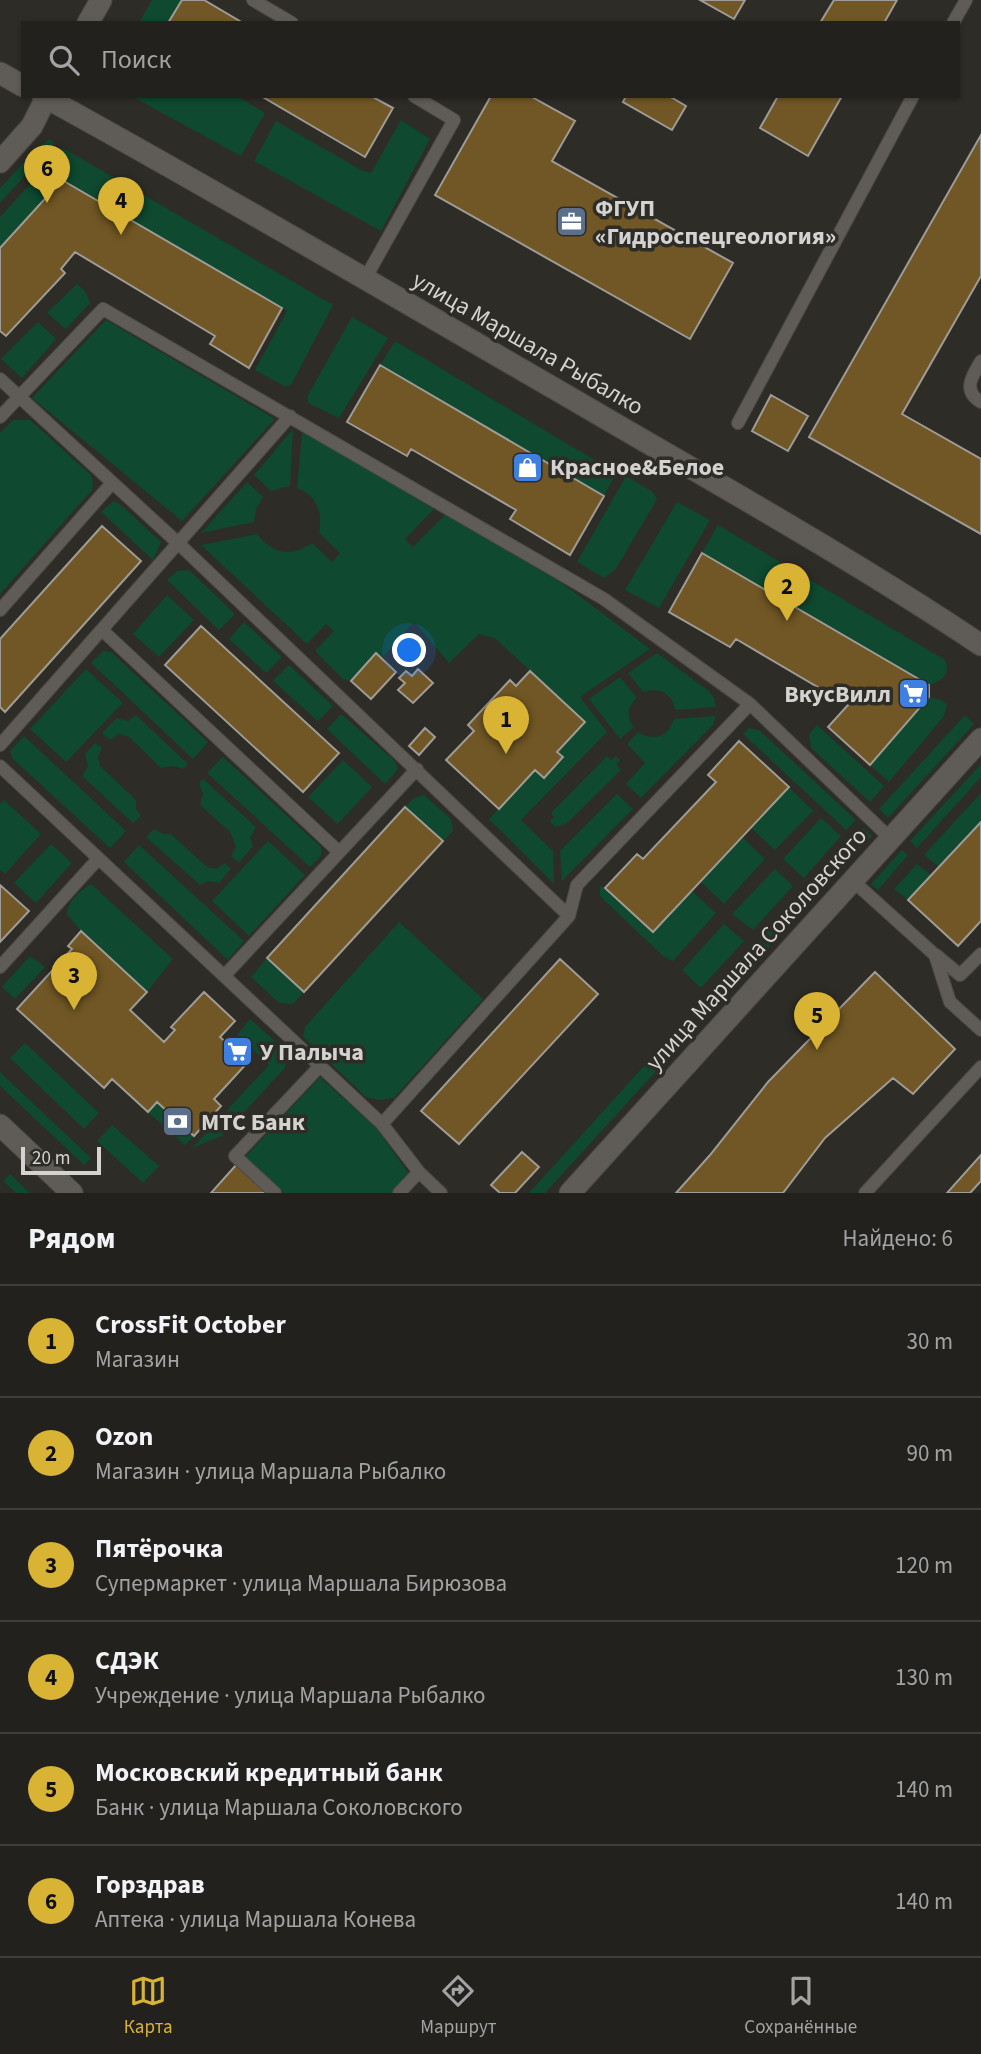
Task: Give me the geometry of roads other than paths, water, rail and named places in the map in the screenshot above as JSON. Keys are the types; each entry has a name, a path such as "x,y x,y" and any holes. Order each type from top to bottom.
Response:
{"street":[{"path":"89,21 101,0"},
{"path":"0,73 21,85"},
{"path":"0,162 32,126 45,98"},
{"name":"улица Маршала Рыбалко","path":"47,98 718,483 939,616 981,645"},
{"name":"улица Маршала Соколовского","path":"571,1193 981,739"},
{"path":"0,1125 72,1193"}],"lane":[{"path":"253,0 289,21"},
{"path":"274,12 281,0"},
{"path":"954,21 966,0"},
{"path":"365,279 454,120 417,98"},
{"path":"738,423 912,98"},
{"path":"0,418 103,309 604,599 750,704 891,839"},
{"path":"981,361 969,387 972,395 981,402"},
{"path":"0,379 178,543 569,916"},
{"path":"0,745 290,416"},
{"path":"0,611 112,482"},
{"path":"102,630 338,851"},
{"path":"382,1124 569,916 577,885 750,704"},
{"path":"0,766 382,1124 419,1172 441,1193"},
{"path":"224,976 417,769"},
{"path":"0,967 98,859"},
{"path":"853,881 960,975 981,954"},
{"path":"935,955 950,1002 981,1030"},
{"path":"275,1193 235,1156 320,1066"},
{"path":"865,1193 981,1067"},
{"path":"399,1193 419,1172"}],"place":[{"name":"Горздрав","path":"47,203"},
{"name":"ФГУП «Гидроспецгеология»","path":"572,222"},
{"name":"СДЭК","path":"121,235"},
{"name":"Красное&Белое","path":"527,467"},
{"name":"Ozon","path":"787,621"},
{"name":"ВкусВилл","path":"914,694"},
{"name":"CrossFit October","path":"506,754"},
{"name":"Пятёрочка","path":"74,1010"},
{"name":"Московский кредитный банк","path":"817,1050"},
{"name":"У Палыча","path":"237,1052"},
{"name":"МТС Банк","path":"178,1122"}]}
